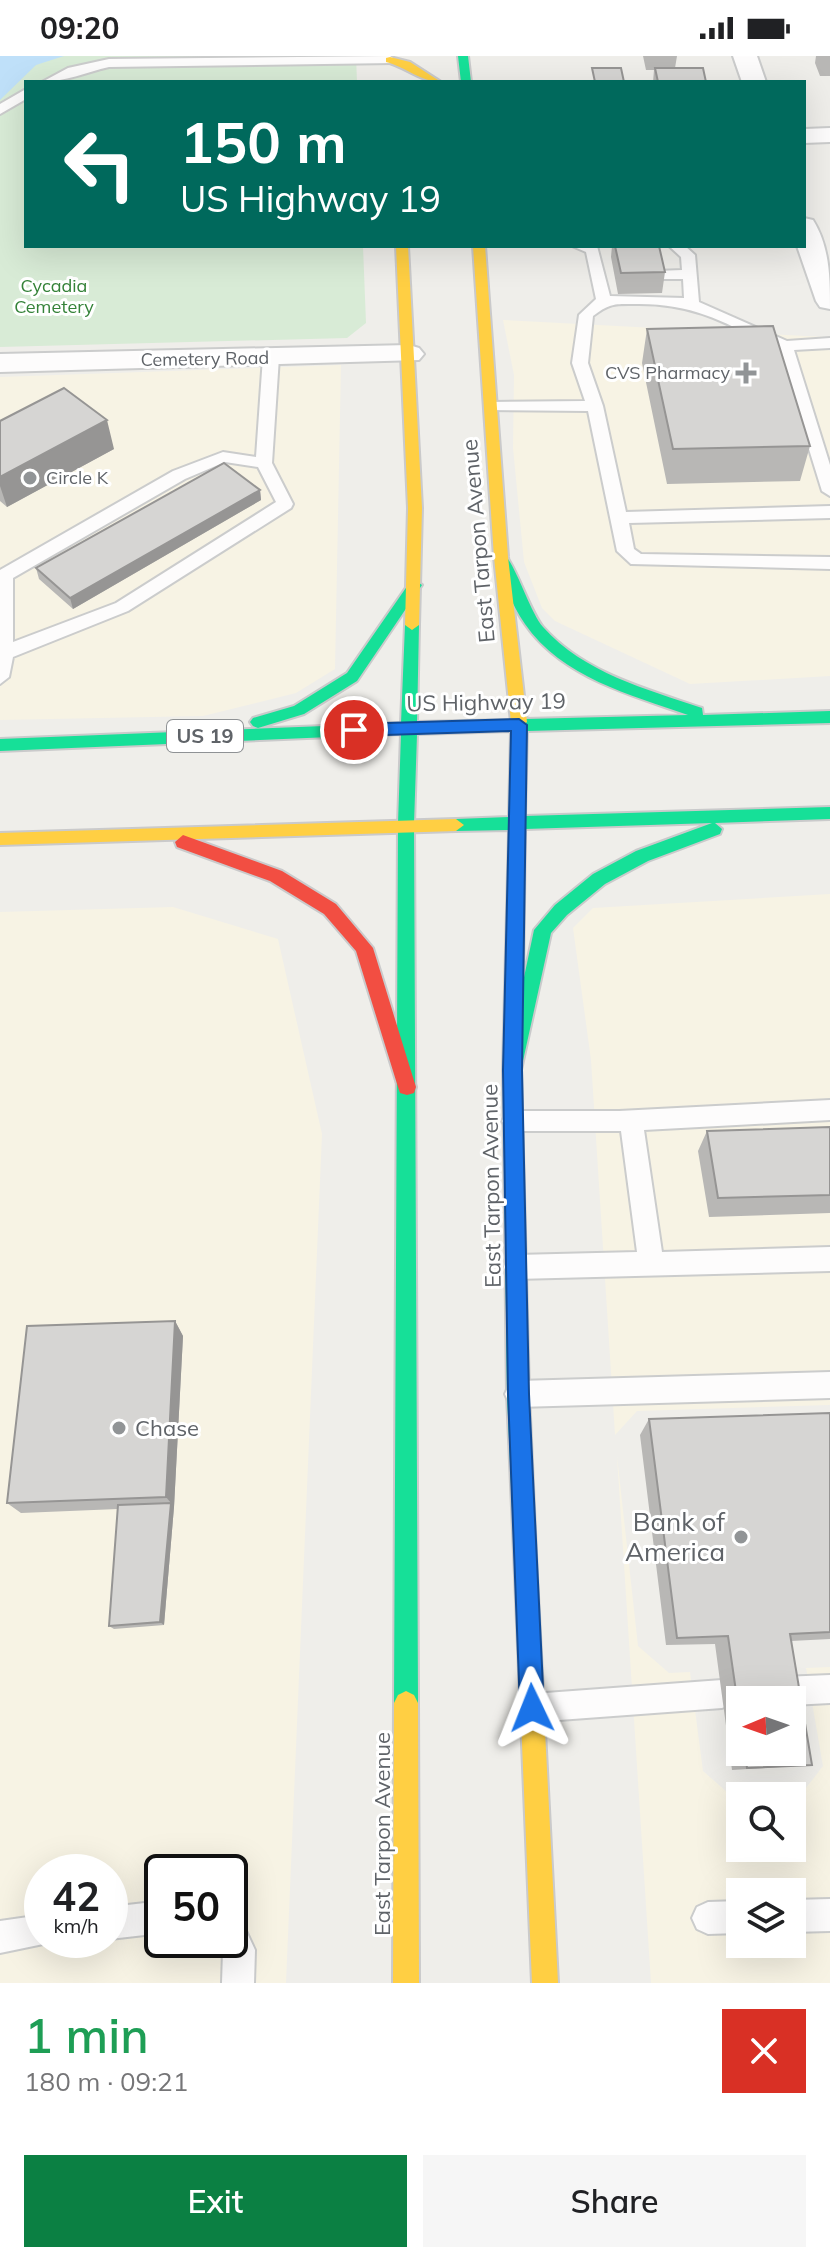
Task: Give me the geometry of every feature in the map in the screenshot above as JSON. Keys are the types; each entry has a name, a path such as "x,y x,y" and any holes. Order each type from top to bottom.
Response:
{"main road":[{"path":"463,56 466,80"},
{"path":"392,80 390,58 433,80"},
{"name":"East Tarpon Avenue","path":"402,248 409,354 415,585 406,824 406,1983"},
{"name":"East Tarpon Avenue","path":"479,248 501,557 519,725 512,1070 518,1394 545,1983"},
{"path":"501,557 523,612 563,655 609,680 718,720"},
{"path":"213,736 299,710 352,677 415,585"},
{"name":"US Highway 19","path":"0,745 411,728 830,717"},
{"path":"0,839 830,813"},
{"path":"512,1070 543,930 556,914 616,866 752,816"},
{"path":"162,835 276,876 330,909 364,948 407,1087"}],"street":[{"path":"745,56 753,80"},
{"path":"806,136 830,135"},
{"path":"806,232 830,301"},
{"name":"Cemetery Road","path":"0,363 409,354"}],"lane":[{"path":"52,80 97,64 138,59 294,63 390,58"},
{"path":"0,110 24,94"},
{"path":"593,248 606,276 604,300"},
{"path":"679,248 688,255 692,305"},
{"path":"657,275 689,274"},
{"path":"830,343 785,346 706,308 672,300 604,300 586,315 580,363 595,406 626,551 637,560 830,563"},
{"path":"785,346 830,491"},
{"path":"4,653 122,607 285,504 264,463 271,357"},
{"path":"491,407 595,406"},
{"path":"0,677 4,653 4,575 179,475 223,457 264,463"},
{"path":"619,518 830,512"},
{"path":"514,1121 631,1120 830,1110"},
{"path":"631,1120 651,1262"},
{"path":"516,1267 830,1259"},
{"path":"518,1394 830,1385"},
{"path":"806,1690 830,1689"},
{"path":"532,1708 722,1694"},
{"path":"806,1916 830,1915"},
{"path":"708,1918 726,1917"},
{"path":"0,1937 24,1934"},
{"path":"238,1983 239,1958"}],"shaded area":[{"path":"503,320 825,337 830,352 830,676 690,684 555,621 542,608 524,562 513,448 514,375"},
{"path":"341,365 335,669 296,693 203,716 0,720 0,377"},
{"path":"830,894 830,1405 637,1411 615,1435 591,1060 573,928 593,908"},
{"path":"173,907 278,939 322,1134 286,1983 0,1983 0,912"},
{"path":"617,1456 638,1646 669,1673 690,1672 703,1771 726,1791 726,1862 806,1862 806,1788 823,1766 806,1668 830,1667 830,1983 651,1983"}],"green space":[{"name":"Cycadia Cemetery","path":"0,56 356,56 357,80 24,80 24,248 363,248 366,323 347,338 0,347"}],"water":[{"path":"0,56 64,56 36,65 0,100"}],"building":[{"path":"592,68 621,68 624,80 595,80"},
{"path":"655,68 703,68 706,80 658,80"},
{"path":"615,248 659,248 665,272 621,273"},
{"name":"CVS Pharmacy","path":"773,326 810,446 673,449 647,329"},
{"path":"64,388 107,420 0,477 0,421"},
{"name":"Circle K","path":"224,463 260,490 70,598 36,568"},
{"path":"830,1127 830,1195 718,1198 707,1131"},
{"path":"175,1321 166,1497 7,1503 27,1326"},
{"name":"Bank of America","path":"830,1413 830,1632 790,1634 799,1686 735,1686 728,1636 677,1638 649,1419"},
{"path":"171,1503 160,1622 109,1626 118,1505"},
{"name":"Bank of America","path":"806,1729 812,1765 806,1765"},
{"name":"Bank of America","path":"747,1766 790,1766 747,1768"}],"traffic: fast":[{"path":"463,56 466,80"},
{"path":"501,557 525,613 553,646 571,660 611,681 697,712"},
{"path":"258,722 299,710 352,677 415,585"},
{"path":"406,1703 406,824 412,625"},
{"path":"0,745 411,728 830,717"},
{"path":"519,722 512,1070 518,1394 526,1576"},
{"path":"456,825 830,813"},
{"path":"512,1070 543,930 561,910 599,879 642,856 714,829"}],"traffic: slow":[{"path":"390,60 406,64 433,80"},
{"path":"402,248 415,508 412,625"},
{"path":"479,248 501,557 519,722"},
{"path":"0,839 456,825"},
{"path":"526,1576 545,1983"},
{"path":"406,1703 406,1983"}],"traffic: jam":[{"path":"183,842 276,876 330,909 364,948 407,1087"}],"place":[{"name":"CVS Pharmacy","path":"746,373"},
{"name":"Circle K","path":"30,478"},
{"name":"Chase","path":"119,1428"},
{"name":"Bank of America","path":"741,1537"}],"route":[{"path":"354,730 519,725 512,1070 518,1394 532,1708"}]}
